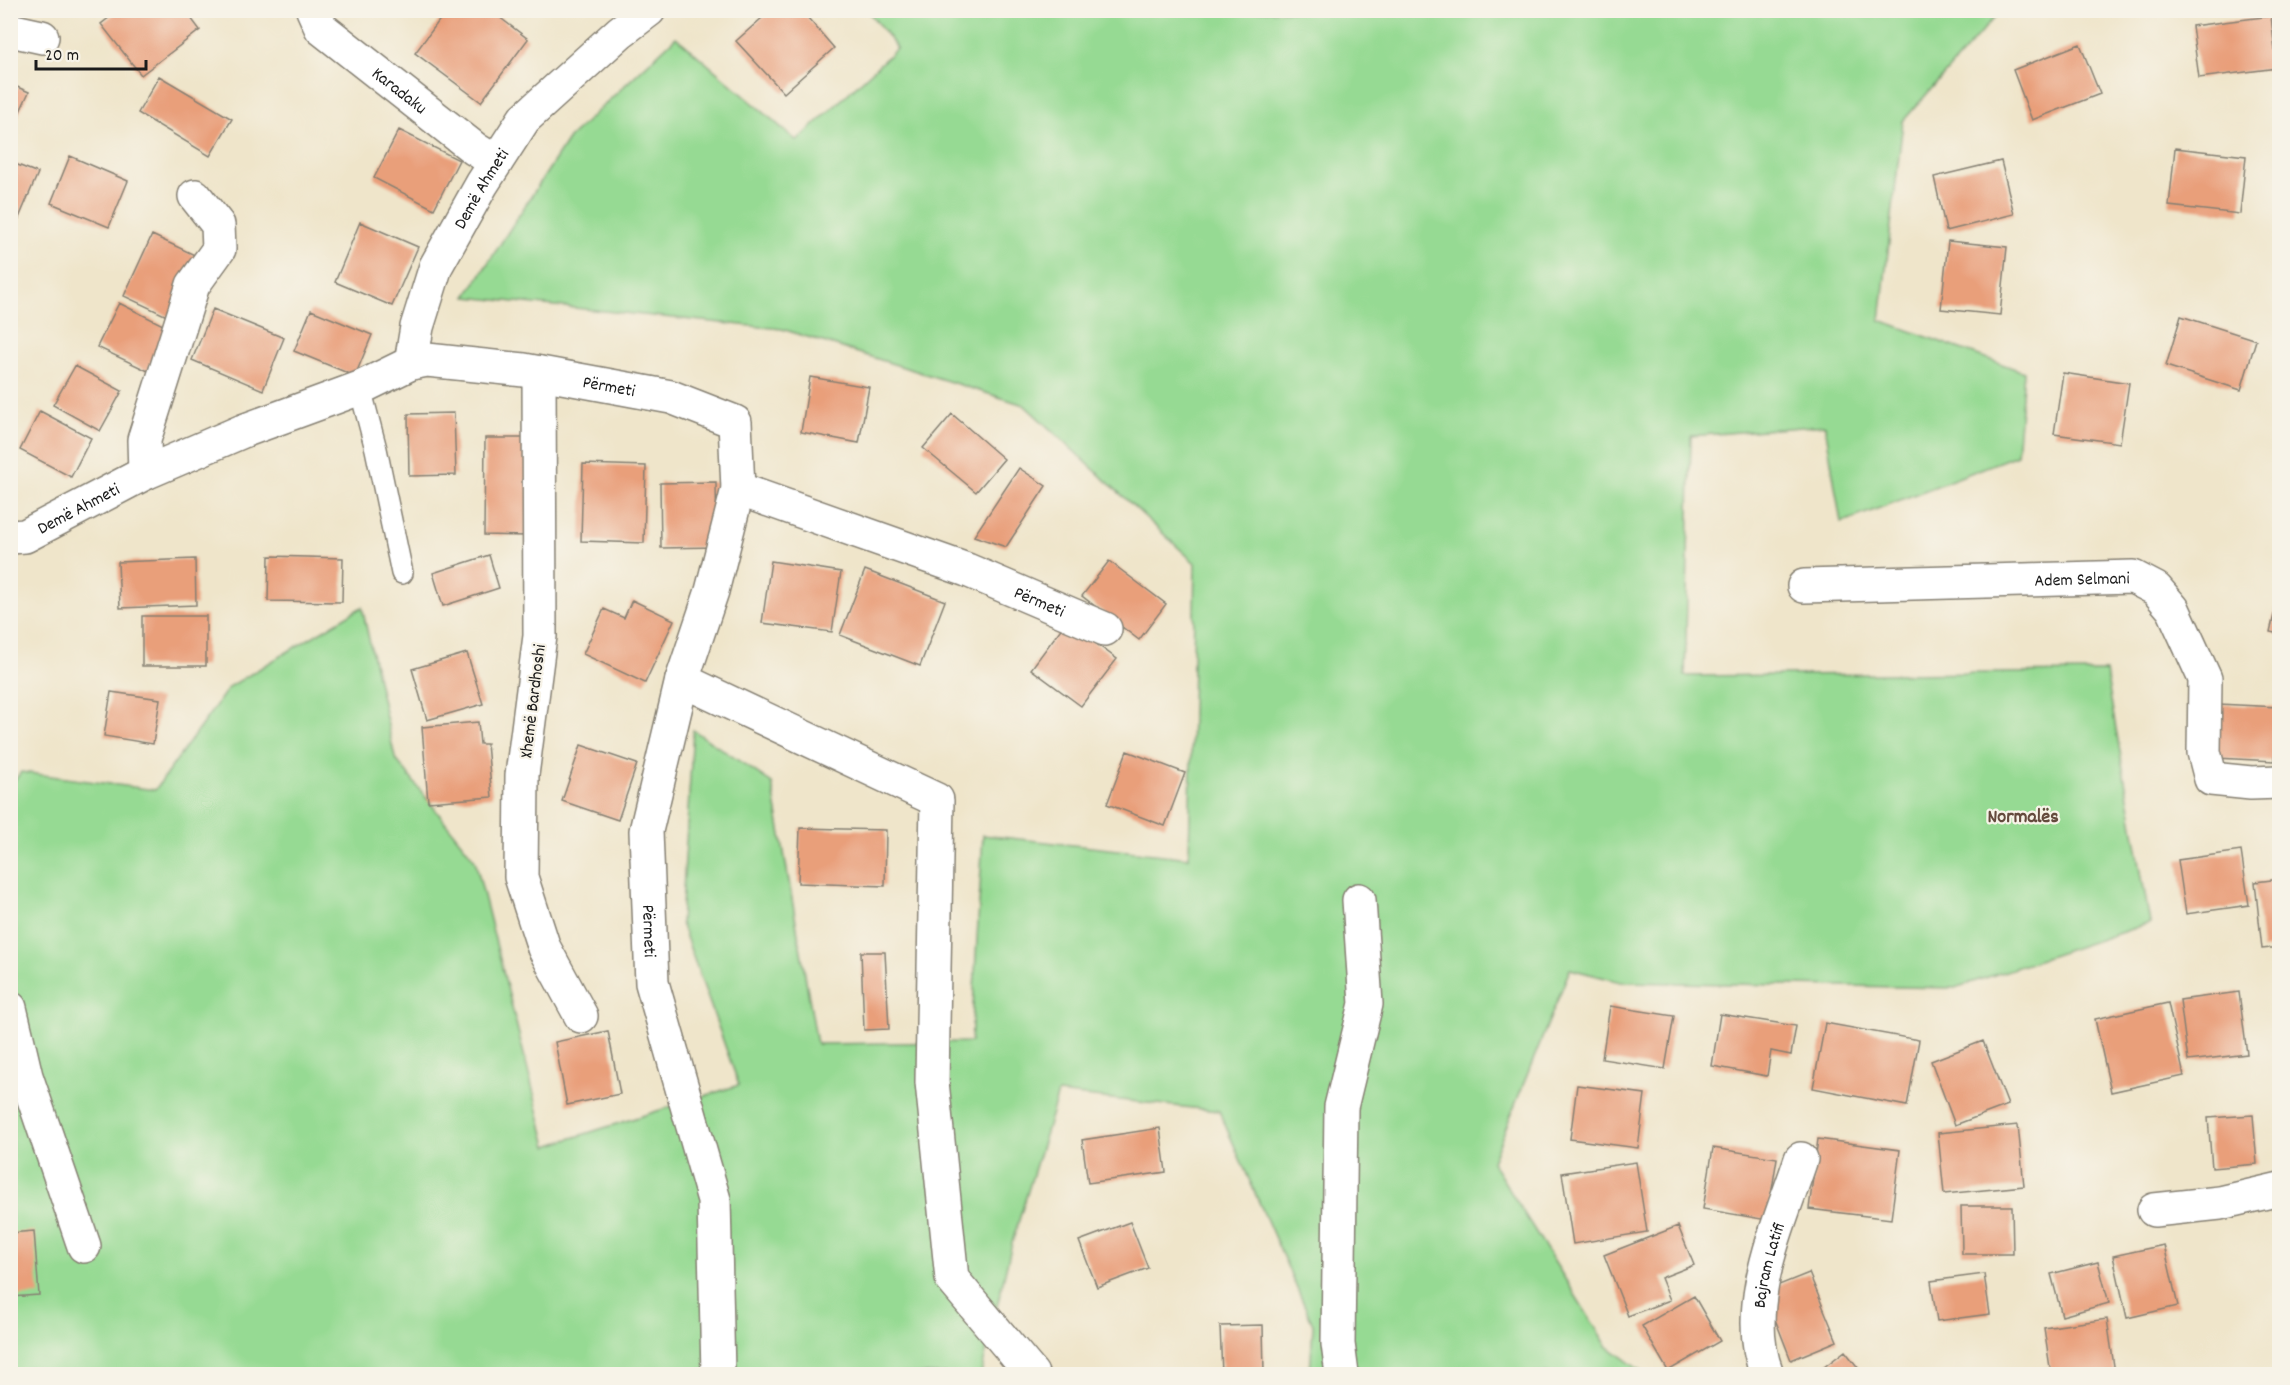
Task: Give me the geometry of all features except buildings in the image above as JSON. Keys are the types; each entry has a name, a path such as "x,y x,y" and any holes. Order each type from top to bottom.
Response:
{"street":[{"name":"Karadaku","path":"313,10 321,28 475,149 496,162"},
{"name":"Demë Ahmeti","path":"10,537 26,536 145,473 243,431 360,388 411,363 417,327 436,266 496,162 524,119 620,32 649,10"},
{"path":"10,30 42,37"},
{"path":"145,473 144,440 193,285 219,249 218,225 195,196"},
{"name":"Përmeti","path":"411,363 427,360 539,374 671,397 735,422 738,489 712,591 681,680 646,831 652,983 714,1200 718,1374"},
{"name":"Xhemë Bardhoshi","path":"539,374 540,636 522,776 521,877 544,948 581,1016"},
{"name":"Përmeti","path":"738,489 967,570 1105,629"},
{"name":"Adem Selmani","path":"1804,586 2133,577 2156,589 2173,609 2205,679 2204,752 2211,779 2251,783 2280,782"},
{"path":"681,680 937,800 932,1082 952,1279 1032,1374"},
{"path":"1342,1374 1338,1344 1341,1107 1366,1004 1359,900"},
{"path":"10,1008 26,1076 84,1246"},
{"name":"Bajram Latifi","path":"1767,1374 1757,1319 1766,1269 1801,1159"},
{"path":"2154,1210 2220,1203 2280,1189"}],"lane":[{"path":"360,388 376,449 402,573"}],"green space":[{"path":"868,11 2000,11 1903,121 1880,320 2024,372 2017,455 1841,523 1825,425 1691,436 1685,676 2106,672 2150,923 1955,988 1621,982 1570,969 1492,1162 1607,1346 1645,1374 1310,1374 1313,1325 1219,1111 1058,1093 1012,1243 981,1374 11,1374 11,785 21,772 155,790 229,687 362,607 395,758 475,860 547,1146 739,1085 681,923 693,730 772,783 817,1044 971,1042 983,835 1189,858 1195,563 1024,405 782,329 466,297 569,138 676,37 797,141 897,48"}],"district":[{"name":"Normalës","path":"2023,815"}]}
